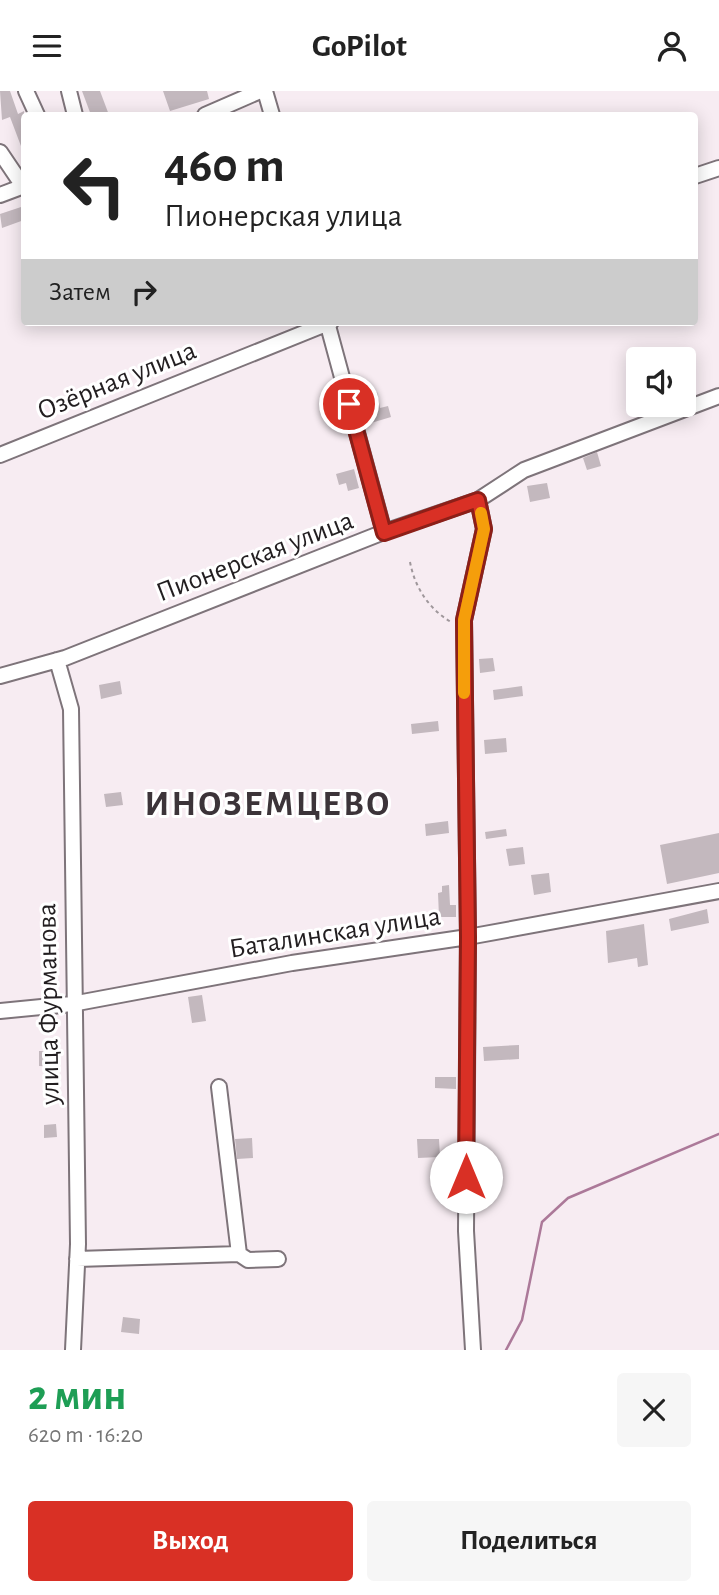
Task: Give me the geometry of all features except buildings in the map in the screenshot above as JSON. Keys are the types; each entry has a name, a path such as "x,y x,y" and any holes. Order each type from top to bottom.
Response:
{"street":[{"path":"26,91 36,112"},
{"path":"69,91 74,112"},
{"path":"212,112 263,91 271,112"},
{"path":"0,152 21,182"},
{"path":"698,175 719,167"},
{"path":"0,195 21,187"},
{"name":"Озёрная улица","path":"0,455 321,326"},
{"path":"329,326 384,533"},
{"name":"Пионерская улица","path":"0,676 57,660 384,533 478,500 524,470 719,396"},
{"path":"473,1350 466,1231 468,937 464,630 484,529 478,500"},
{"name":"улица Фурманова","path":"57,660 71,709 72,1004 77,1259 73,1350"},
{"name":"Баталинская улица","path":"0,1011 72,1004 292,963 468,937 719,891"},
{"path":"219,1087 239,1254"},
{"path":"77,1259 239,1254 248,1260 278,1259"}],"path":[{"path":"410,562 418,588 429,604 439,615 464,630"}],"waterway":[{"path":"506,1350 522,1320 542,1222 568,1198 719,1134"}],"slow traffic":[{"path":"464,693 464,620 484,529 481,513"}],"district":[{"name":"ИНОЗЕМЦЕВО","path":"268,804"}],"route":[{"path":"349,404 384,533 478,500 484,529 464,620 468,937 466,1177"}]}
